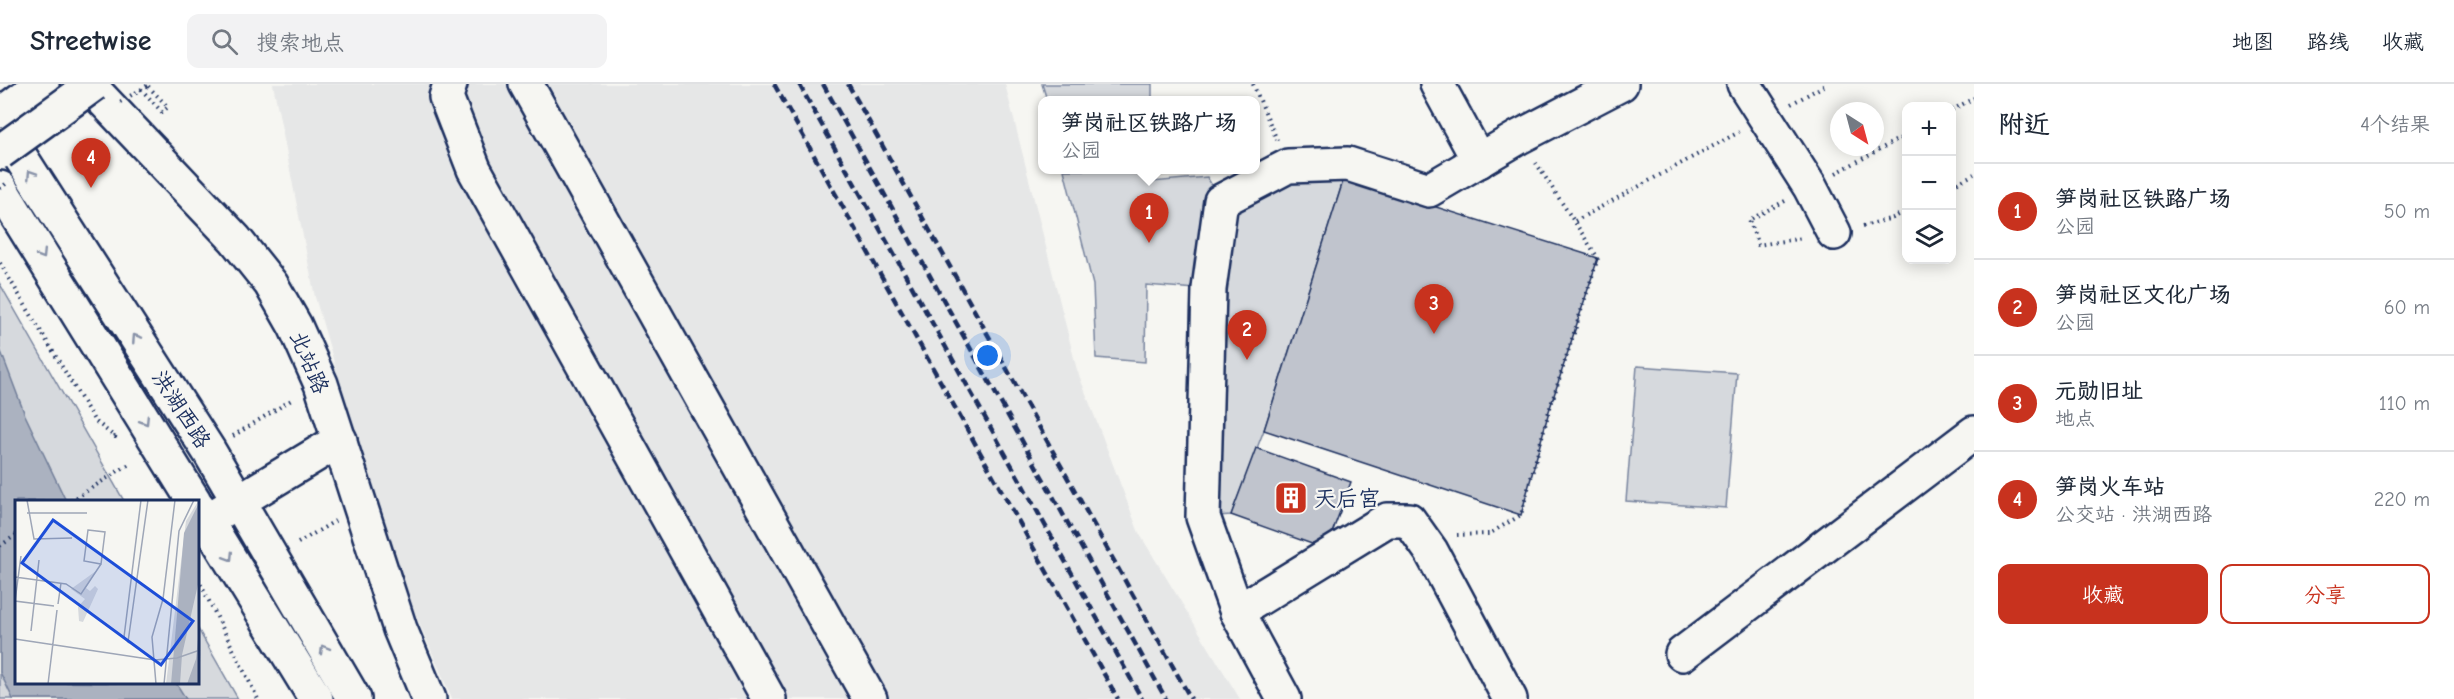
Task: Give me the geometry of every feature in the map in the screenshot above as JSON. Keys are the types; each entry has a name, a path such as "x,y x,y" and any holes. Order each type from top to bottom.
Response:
{"street":[{"path":"0,115 42,84"},
{"name":"北站路","path":"88,84 235,239 271,284 295,326 321,384 400,629 429,699"},
{"path":"0,152 94,84"},
{"path":"450,84 446,98 474,169 769,699"},
{"path":"526,84 870,699"},
{"path":"1437,84 1479,161"},
{"path":"1284,699 1237,612 1203,517 1209,290 1221,201 1288,166 1348,164 1429,190 1519,137 1622,84"},
{"path":"1744,84 1810,188 1834,233"},
{"name":"洪湖西路","path":"0,125 209,451 354,699"},
{"name":"洪湖西路","path":"0,188 194,500"},
{"path":"1682,654 1974,433"},
{"path":"200,510 238,502 340,440"},
{"name":"洪湖西路","path":"200,510 316,699"},
{"path":"1237,612 1387,519 1409,520 1431,551 1510,699"}],"path":[{"path":"141,89 162,112 168,107 146,84"},
{"path":"1575,221 1827,84"},
{"path":"1956,108 1974,98"},
{"path":"1260,100 1288,166"},
{"path":"1431,551 1456,535 1489,534 1521,515 1550,411 1598,258 1519,137"},
{"path":"1956,184 1974,174"},
{"path":"0,263 94,420 115,437"},
{"path":"232,436 301,395"},
{"path":"73,500 131,463"},
{"path":"298,543 338,519"},
{"path":"0,546 15,536"},
{"path":"200,583 258,699"}],"shaded area":[{"path":"273,84 1005,84 1077,370 1139,533 1240,699 452,699 412,606 345,400 315,297"},
{"path":"1042,84 1152,84 1152,96 1046,96"},
{"path":"1065,174 1151,174 1152,182 1207,177 1221,201 1296,177 1344,178 1264,430 1231,515 1203,517 1209,290 1146,285 1145,362 1096,358 1093,285"},
{"path":"0,284 123,500 15,500 15,684 200,684 200,632 238,699 0,699"},
{"path":"0,349 25,415 66,500 15,500 15,684 177,684 186,699 13,699 0,672"},
{"path":"1637,366 1737,373 1726,508 1626,501"}],"building":[{"path":"1344,178 1598,258 1549,411 1521,515 1264,430"},
{"name":"天后宫","path":"1256,448 1351,482 1326,549 1231,515"}],"railway":[{"path":"774,84 1118,699"},
{"path":"799,84 1142,699"},
{"path":"823,84 1166,699"},
{"path":"848,84 1191,699"}],"place":[{"name":"笋岗火车站","path":"91,188"},
{"name":"笋岗社区铁路广场","path":"1149,243"},
{"name":"元勋旧址","path":"1434,334"},
{"name":"笋岗社区文化广场","path":"1247,360"},
{"name":"天后宫","path":"1291,498"}]}
